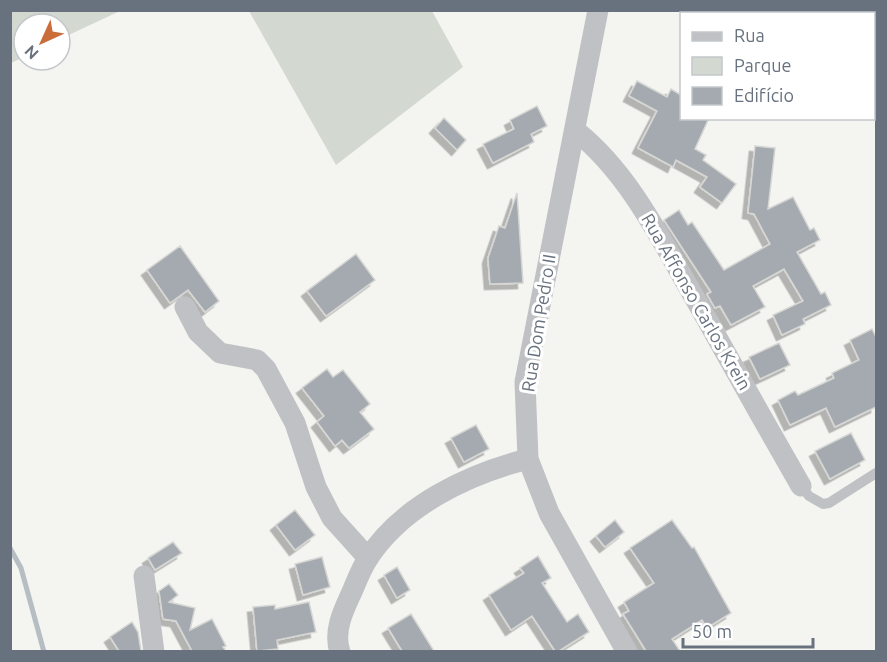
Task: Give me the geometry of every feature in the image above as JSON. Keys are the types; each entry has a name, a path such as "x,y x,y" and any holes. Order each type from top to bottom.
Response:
{"street":[{"name":"Rua Dom Pedro II","path":"598,10 525,382 528,459 549,513 627,651"},
{"name":"Rua Affonso Carlos Krein","path":"576,131 594,145 612,166 649,218 801,486"},
{"path":"185,307 198,332 220,353 256,360 266,369 295,423 316,487 332,518 368,558"},
{"path":"340,651 338,628 343,612 368,558 394,527 458,484 493,468 528,459"},
{"path":"144,576 154,651"}],"lane":[{"path":"801,486 808,496 822,504 876,473"}],"green space":[{"path":"11,10 120,10 72,33 72,12 12,12 11,63"},
{"path":"249,11 432,11 463,67 336,165"}],"building":[{"path":"637,81 667,97 671,89 680,94 680,120 708,120 695,149 706,155 703,160 736,184 722,203 700,187 707,177 676,160 673,167 638,148 657,111 629,96"},
{"path":"537,106 547,126 531,134 534,142 493,163 483,144 514,129 510,120"},
{"path":"444,118 466,140 457,150 435,128"},
{"path":"755,146 775,148 768,209 793,197 810,230 814,228 820,240 797,252 821,294 825,292 831,305 803,319 805,324 782,335 773,315 803,301 784,269 753,286 765,307 731,325 720,306 715,308 707,294 711,292 664,220 679,210 688,225 692,222 724,270 770,244 754,214 748,213"},
{"path":"517,193 523,283 490,284 488,258 499,226 505,228"},
{"path":"180,246 219,301 205,312 188,290 170,303 147,270"},
{"path":"356,254 375,280 326,316 307,291"},
{"path":"872,329 876,337 876,407 835,427 826,408 790,425 778,400 795,391 798,395 834,378 832,373 859,360 850,340"},
{"path":"779,343 790,365 760,379 749,357"},
{"path":"327,369 333,377 343,370 370,404 360,412 374,429 349,448 342,440 335,446 317,422 324,416 302,388"},
{"path":"476,425 489,449 464,462 451,438"},
{"path":"851,433 865,460 830,479 815,451"},
{"path":"295,510 315,535 295,550 276,525"},
{"path":"615,520 624,532 605,547 596,536"},
{"path":"672,520 692,548 694,547 731,613 707,628 702,620 672,639 680,651 646,651 623,614 629,611 624,602 654,583 630,548"},
{"path":"173,542 182,553 155,570 148,558"},
{"path":"538,556 551,578 542,583 567,622 578,614 589,632 559,651 555,651 532,616 511,630 489,595 524,573 520,568"},
{"path":"322,557 330,587 303,595 295,564"},
{"path":"397,567 410,590 397,598 384,575"},
{"path":"169,584 178,595 169,602 195,608 190,630 212,619 226,646 223,647 226,651 192,651 176,621 163,619 159,591"},
{"path":"309,602 316,632 277,640 278,649 257,651 253,607 275,605 275,609"},
{"path":"411,614 434,651 402,651 388,628"},
{"path":"132,622 138,632 141,651 119,651 110,637"}],"waterway":[{"path":"10,548 21,568 44,652"}]}
